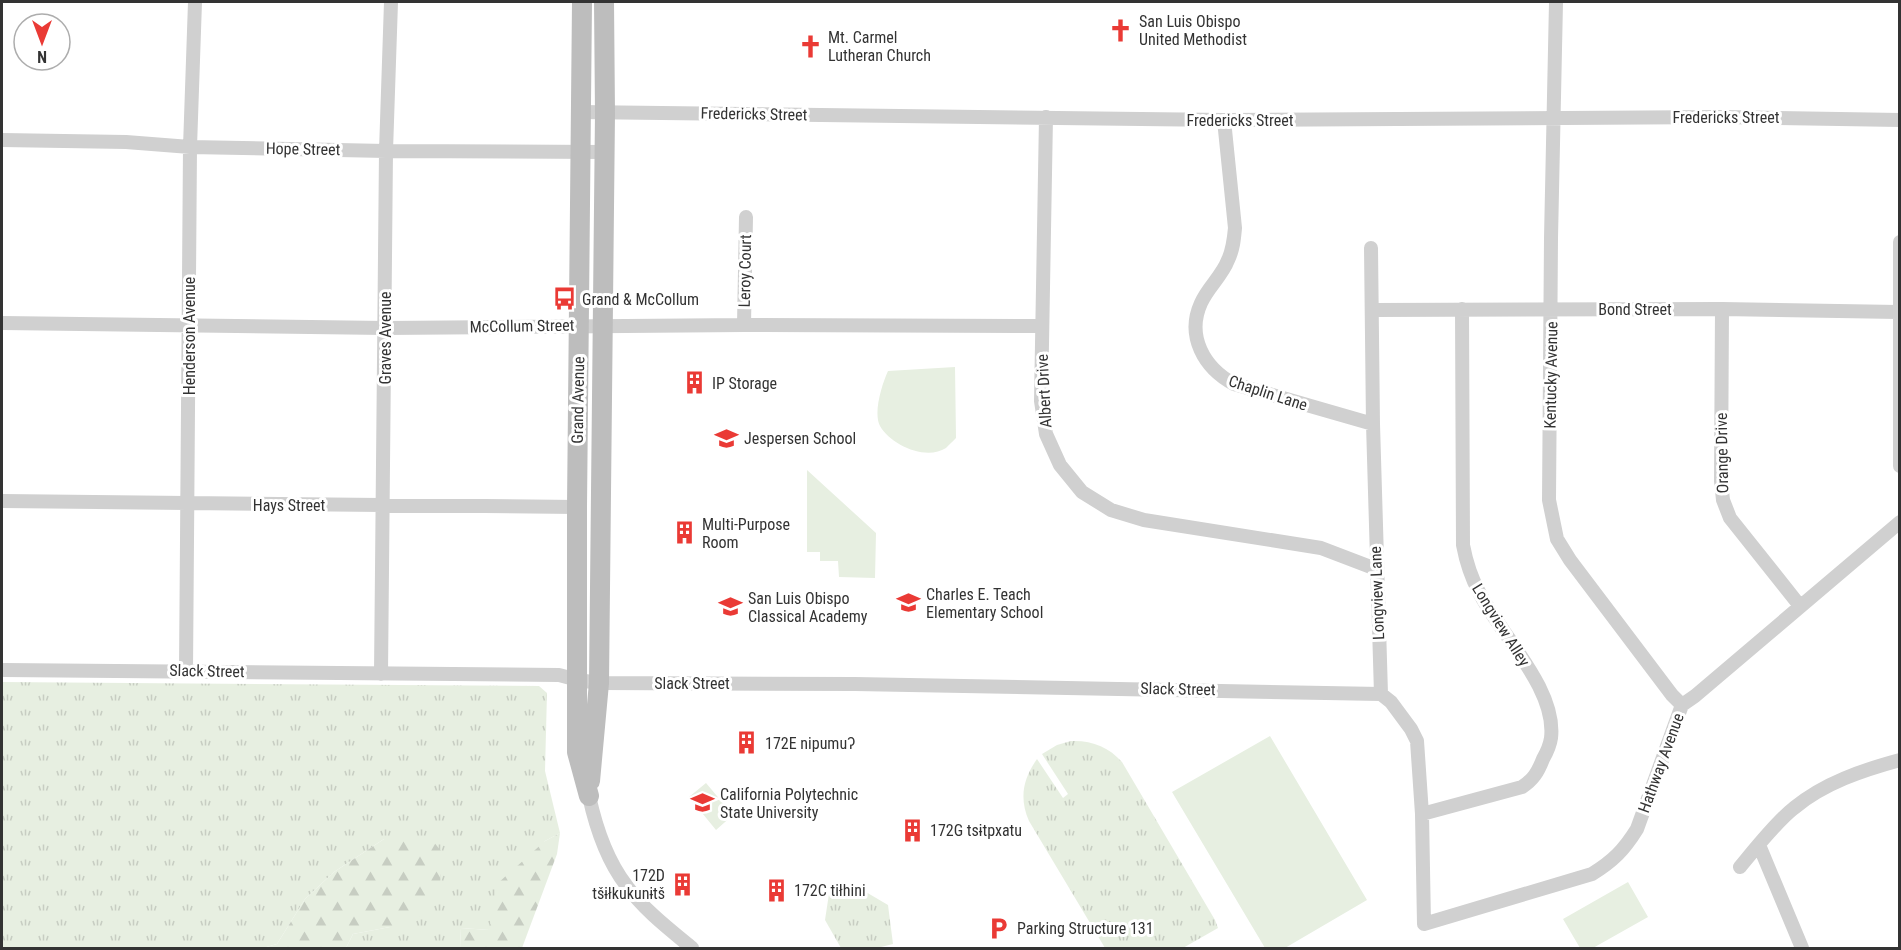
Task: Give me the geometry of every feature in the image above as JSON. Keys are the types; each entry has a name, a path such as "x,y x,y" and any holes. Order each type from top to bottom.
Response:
{"street":[{"name":"Henderson Avenue","path":"186,671 190,147 195,2"},
{"name":"Graves Avenue","path":"381,674 386,151 391,2"},
{"name":"Grand Avenue","path":"582,2 579,152 577,752 596,825 609,858 626,885 650,912 692,948"},
{"name":"Grand Avenue","path":"589,796 599,683 605,113 604,2"},
{"name":"Kentucky Avenue","path":"1556,2 1549,500 1557,540 1672,695 1682,705"},
{"name":"Fredericks Street","path":"580,112 1224,120 1722,117 1899,120"},
{"name":"Albert Drive","path":"1046,117 1041,400 1046,434 1060,465 1082,492 1111,510 1144,520 1321,548 1377,569"},
{"name":"Chaplin Lane","path":"1224,120 1235,228 1228,260 1201,302 1197,314 1196,336 1205,360 1222,378 1234,384 1373,424"},
{"name":"Hope Street","path":"2,140 386,151 604,152"},
{"name":"Leroy Court","path":"744,325 746,216"},
{"path":"1899,242 1899,466"},
{"name":"Longview Lane","path":"1371,248 1373,424 1381,694"},
{"name":"Longview Alley","path":"1422,814 1522,788 1537,774 1550,745 1551,736 1551,724 1543,691 1479,593 1466,561 1463,544 1462,309"},
{"name":"Bond Street","path":"1372,310 1722,309 1898,312"},
{"name":"Orange Drive","path":"1722,309 1720,481 1723,500 1736,526 1800,606"},
{"name":"McCollum Street","path":"2,323 386,328 603,325 1042,327"},
{"name":"Hays Street","path":"2,501 577,507"},
{"name":"Hathway Avenue","path":"1422,814 1425,924 1592,874 1610,863 1628,844 1637,829 1682,705 1899,522"},
{"name":"Slack Street","path":"4,670 559,675 599,683 855,684 1381,694"},
{"path":"1381,694 1391,702 1417,741 1422,814"},
{"path":"1740,867 1793,808 1832,784 1873,767 1899,760"},
{"path":"1759,845 1802,948"}],"green space":[{"path":"955,367 956,438 946,448 938,452 919,452 900,445 885,433 880,426 877,414 881,391 888,371"},
{"path":"807,470 876,533 875,578 839,577 838,561 820,561 820,552 807,552"},
{"path":"2,682 539,686 547,693 545,771 560,833 545,841 489,930 461,928 460,948 346,948 353,934 390,927 384,839 334,872 305,899 277,944 263,948 2,948"},
{"path":"1270,736 1367,900 1285,948 1265,948 1172,792"},
{"path":"1071,741 1099,746 1111,752 1122,762 1218,928 1183,948 1105,948 1029,821 1024,804 1024,789 1028,774 1037,759 1063,798 1068,794 1042,754 1057,745"},
{"path":"706,783 733,815 716,830 689,797"},
{"path":"560,833 557,854 522,948 460,948 461,928 489,930 497,884 545,841"},
{"path":"384,839 433,841 441,851 440,884 426,914 390,927 353,934 346,948 263,948 277,944 305,899 334,872"},
{"path":"1628,882 1648,917 1593,948 1580,948 1563,919"},
{"path":"854,885 888,905 893,944 877,948 841,948 825,920 830,887"}],"place":[{"name":"San Luis Obispo United Methodist","path":"1121,30"},
{"name":"Mt. Carmel Lutheran Church","path":"810,46"},
{"name":"Grand & McCollum","path":"564,299"},
{"name":"IP Storage","path":"694,383"},
{"name":"Jespersen School","path":"726,438"},
{"name":"Multi-Purpose Room","path":"684,533"},
{"name":"Charles E. Teach Elementary School","path":"908,603"},
{"name":"San Luis Obispo Classical Academy","path":"730,607"},
{"name":"172E nipumuʔ","path":"747,743"},
{"name":"California Polytechnic State University","path":"702,803"},
{"name":"172G tsɨtpxatu","path":"912,830"},
{"name":"172D tšɨłkukunɨtš","path":"683,884"},
{"name":"172C tiłhini","path":"776,890"},
{"name":"Parking Structure 131","path":"999,928"}]}
